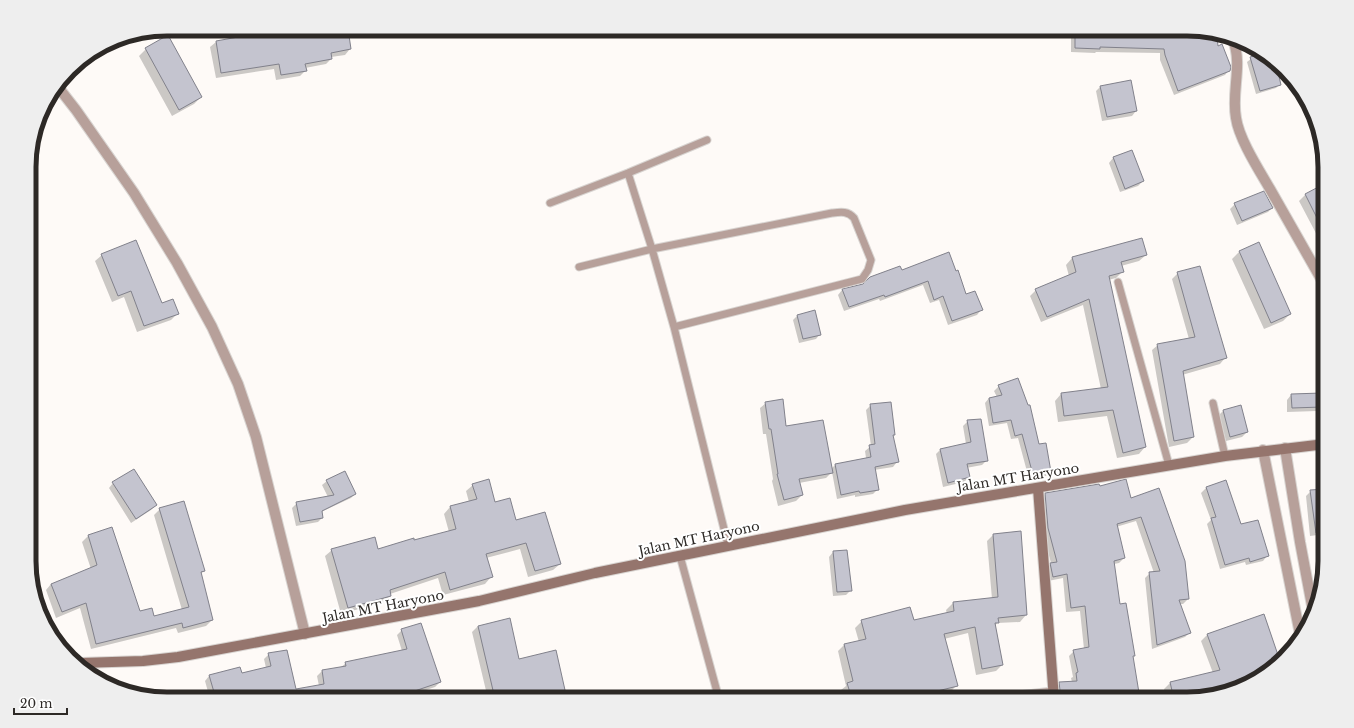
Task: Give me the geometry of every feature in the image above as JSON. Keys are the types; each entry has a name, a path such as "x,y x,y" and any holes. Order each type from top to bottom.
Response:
{"main road":[{"name":"Jalan MT Haryono","path":"86,663 143,661 178,657 478,601 594,573 905,510 1225,456 1263,450 1318,445"},
{"path":"1038,488 1054,692"}],"street":[{"path":"1235,46 1238,58 1235,88 1236,119 1252,159 1318,274"},
{"path":"61,90 134,193 177,263 212,327 238,384 256,437 305,634"},
{"path":"1285,448 1311,602"},
{"path":"1263,450 1299,629"}],"lane":[{"path":"550,203 628,173 707,140"},
{"path":"628,173 652,249 674,327 728,545"},
{"path":"579,267 652,249 841,212 851,214 854,218 871,260 868,270 862,279 674,327"},
{"path":"1118,282 1169,465"},
{"path":"1213,403 1225,456"},
{"path":"680,556 717,692"}],"building":[{"path":"169,36 202,97 179,110 145,48"},
{"path":"244,36 349,36 351,49 331,53 332,59 305,64 307,71 281,75 279,64 221,73 216,41"},
{"path":"1075,36 1204,37 1217,39 1218,46 1222,44 1231,67 1230,71 1178,91 1164,49 1100,47 1100,49 1075,48"},
{"path":"1255,56 1273,69 1279,75 1281,85 1260,91 1250,57"},
{"path":"1131,80 1137,111 1107,117 1100,86"},
{"path":"1132,150 1144,181 1125,189 1113,157"},
{"path":"1318,187 1318,220 1305,194"},
{"path":"1264,191 1273,208 1242,221 1234,203"},
{"path":"1142,238 1147,255 1121,262 1124,272 1109,276 1146,447 1123,453 1113,410 1064,416 1061,393 1108,387 1089,299 1047,317 1035,289 1076,272 1072,257"},
{"path":"136,240 162,303 173,299 179,314 144,326 131,291 118,296 101,254"},
{"path":"1259,242 1291,314 1271,323 1239,251"},
{"path":"949,252 956,271 958,270 966,294 975,291 983,310 952,321 943,296 934,300 928,281 885,297 884,295 849,307 842,289 863,284 870,277 900,266 902,270"},
{"path":"1200,266 1227,358 1183,371 1194,437 1174,441 1157,344 1195,337 1177,272"},
{"path":"815,310 821,335 803,339 797,315"},
{"path":"1018,378 1028,405 1030,405 1039,444 1046,443 1051,472 1033,475 1022,434 1015,436 1011,420 993,423 989,398 1002,395 998,385"},
{"path":"1318,393 1318,407 1292,408 1291,394"},
{"path":"783,399 786,426 823,420 833,473 799,479 803,495 784,500 777,474 771,429 769,429 765,402"},
{"path":"891,402 895,435 893,435 899,462 875,467 879,490 860,493 859,491 841,495 835,464 871,457 869,445 875,444 870,404"},
{"path":"1241,405 1248,432 1230,437 1223,410"},
{"path":"981,419 988,461 967,464 970,477 948,483 940,449 971,442 967,420"},
{"path":"134,469 157,505 136,519 112,482"},
{"path":"345,471 356,494 322,511 323,518 300,522 296,502 334,495 326,480"},
{"path":"489,479 495,502 510,498 516,520 545,512 561,564 535,571 526,543 486,554 493,577 450,590 445,572 390,590 391,596 348,608 331,549 375,537 378,549 414,538 414,540 456,529 450,506 477,499 472,484"},
{"path":"1126,479 1131,498 1159,488 1185,561 1189,599 1179,600 1191,633 1157,645 1149,572 1160,571 1141,517 1117,524 1125,558 1114,561 1120,604 1126,603 1135,656 1133,656 1139,692 1060,692 1059,682 1077,681 1076,673 1078,672 1073,650 1089,647 1085,606 1071,608 1067,574 1053,577 1050,563 1057,562 1048,528 1045,493 1099,484 1100,486"},
{"path":"1226,480 1241,524 1258,520 1269,556 1250,562 1249,558 1225,565 1211,518 1216,517 1206,487"},
{"path":"1318,489 1318,533 1316,533 1310,490"},
{"path":"184,501 205,571 201,572 213,620 183,628 182,623 96,644 86,603 62,612 51,584 97,565 88,535 112,527 140,611 152,608 154,616 189,607 159,508"},
{"path":"1021,531 1027,615 998,618 999,623 995,623 1003,665 982,669 975,627 944,634 958,686 933,692 850,692 847,683 853,681 844,644 866,639 861,620 910,607 914,620 954,611 953,602 998,597 993,534"},
{"path":"847,550 852,591 837,592 833,551"},
{"path":"1264,614 1278,654 1260,670 1229,685 1195,692 1172,692 1170,682 1220,670 1207,634"},
{"path":"510,618 519,659 556,650 565,692 493,692 478,626"},
{"path":"421,623 441,682 412,692 214,692 209,675 240,667 242,673 271,666 268,653 287,650 296,689 324,684 322,670 346,666 345,662 407,649 401,629"}]}
